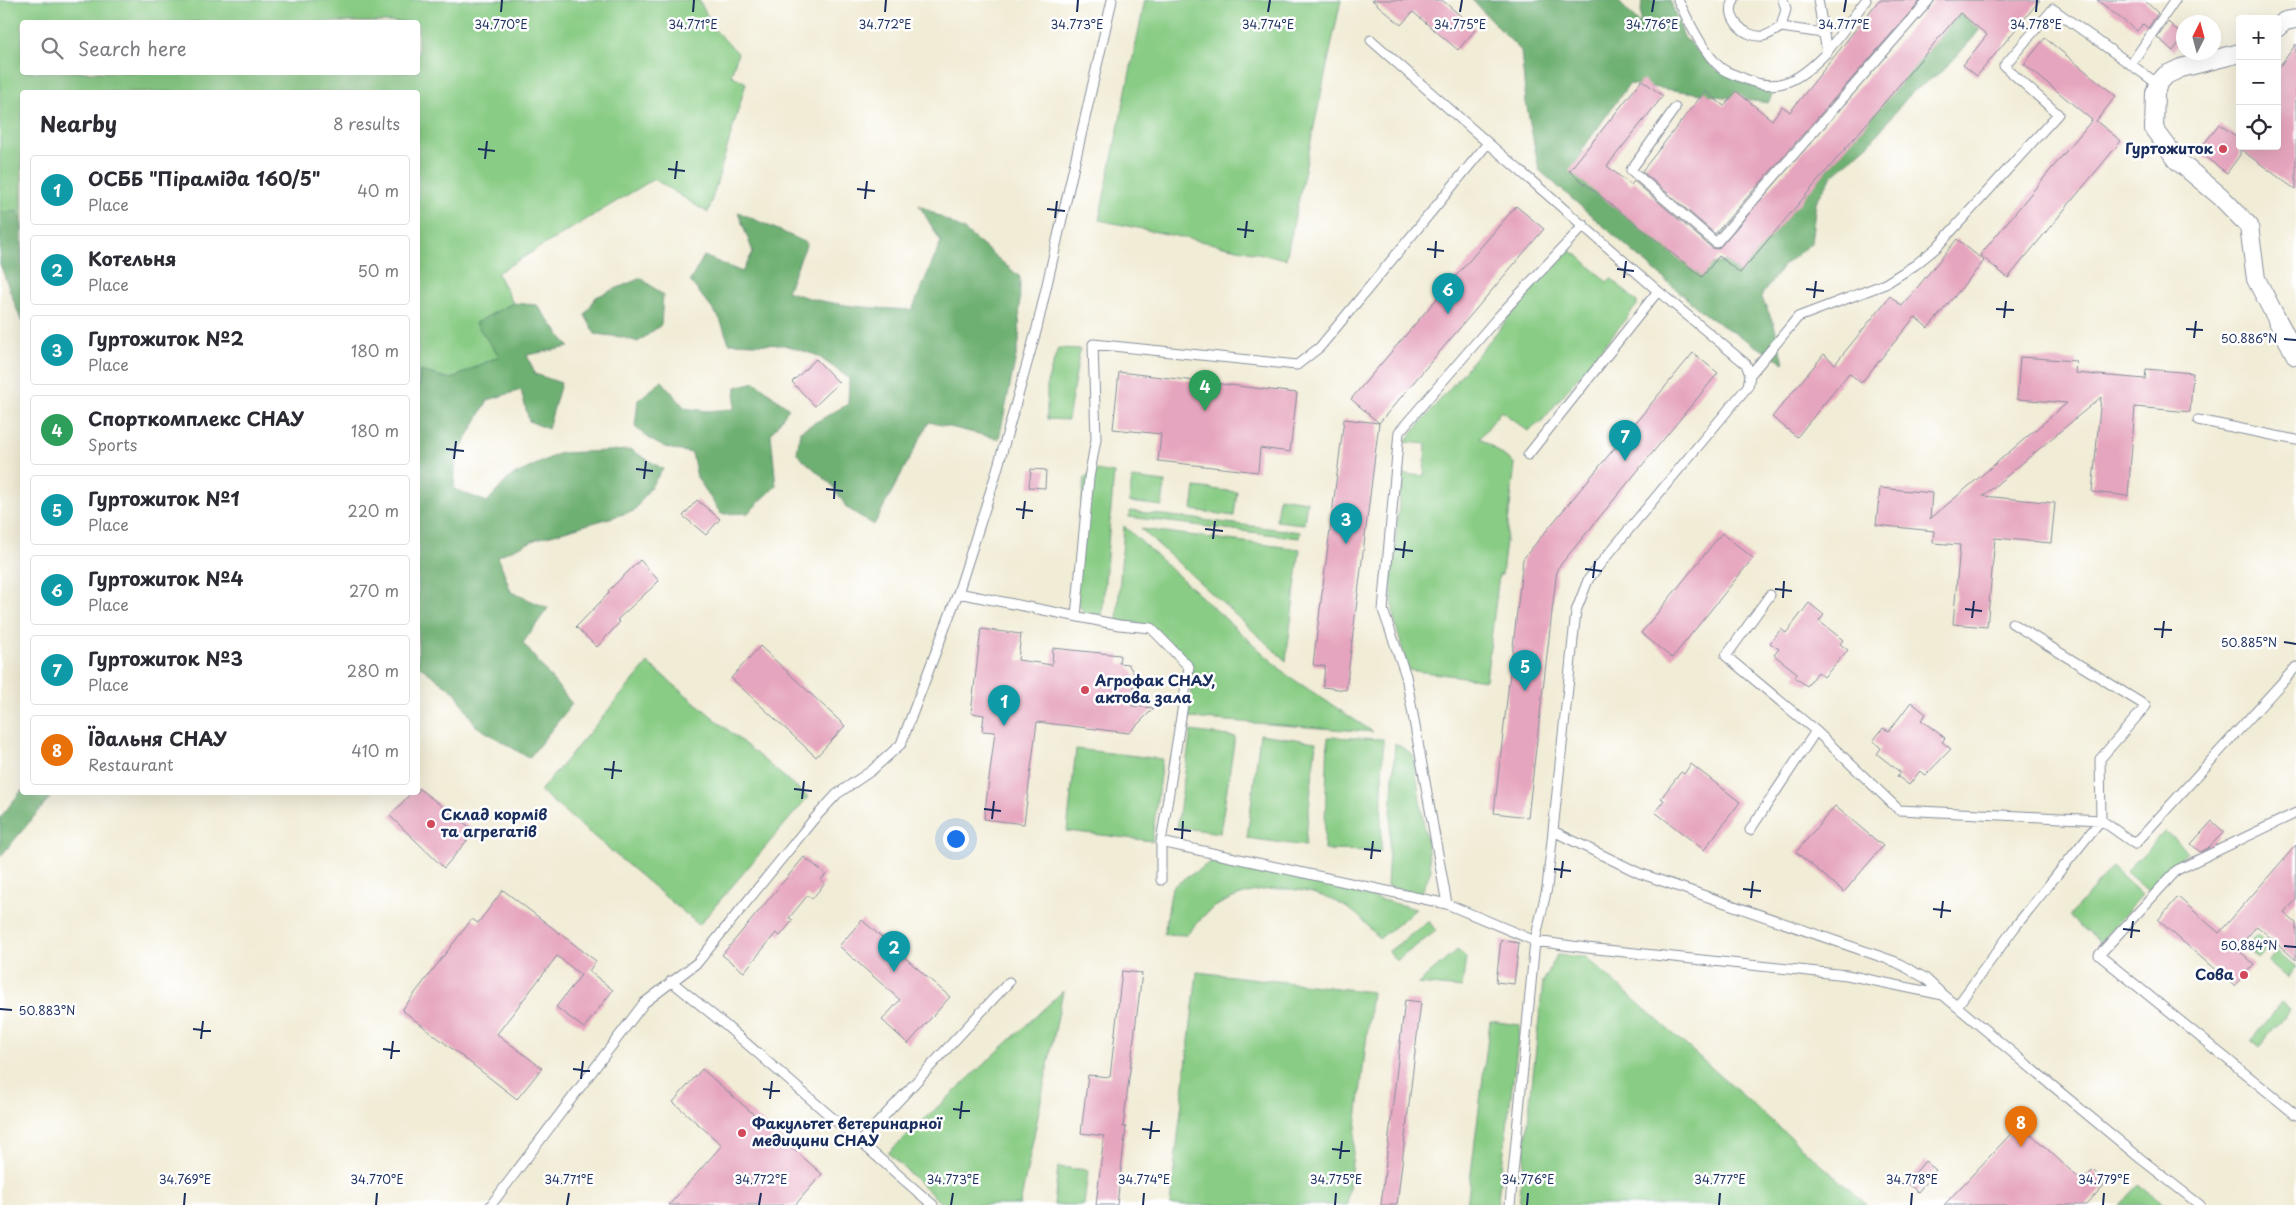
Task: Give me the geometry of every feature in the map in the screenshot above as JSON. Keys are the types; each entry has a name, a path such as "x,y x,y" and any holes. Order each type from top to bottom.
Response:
{"street":[{"path":"2281,24 2285,21 2296,20"},
{"path":"2236,54 2181,68 2166,75 2158,84 2153,109 2154,129 2178,161 2220,196 2249,226 2256,280 2296,356"}],"lane":[{"path":"490,1205 644,1003 698,962 813,820 837,794 871,771 901,744 958,593 995,477 1037,328 1112,0"},
{"path":"1678,0 1696,36 1722,69 1757,85 1789,83 1808,72 1827,52 1866,0"},
{"path":"1734,0 1731,5 1734,22 1747,34 1764,36 1781,27 1823,33"},
{"path":"1781,27 1786,9 1783,0"},
{"path":"1818,0 1827,52"},
{"path":"1676,108 1631,170 1716,243 1929,0"},
{"path":"2131,64 2175,0"},
{"path":"1510,1205 1535,941 1547,888 1576,611 1588,580 1748,386 1750,375 1798,317 1885,284 1915,265 1936,248 2058,114 2004,66 2053,9 2158,84"},
{"path":"1371,40 1658,291 1746,364 1750,375"},
{"path":"1076,616 1089,478 1096,439 1093,344 1297,365 1320,347 1488,143"},
{"path":"1446,904 1406,676 1383,610 1399,432 1498,317 1584,225"},
{"path":"1528,455 1658,291"},
{"path":"2198,420 2296,440"},
{"path":"958,593 1119,625 1151,628 1189,667 1161,842 1161,880"},
{"path":"1770,595 1726,656 1816,731 1899,810 2101,820 2135,844 2296,667"},
{"path":"1957,1006 2015,927 2101,820 2100,759 2146,706 2012,623"},
{"path":"1750,830 1816,731"},
{"path":"2296,813 2178,870 2099,955 2296,1116"},
{"path":"1553,831 1639,873 1896,962 1925,978 2141,1159 2200,1205"},
{"path":"1161,842 1446,904 1535,941 1847,975 1943,995"},
{"path":"671,981 724,1024 933,1205"},
{"path":"860,1142 1009,982"}],"green space":[{"path":"0,0 699,0 714,29 738,53 731,75 746,83 708,213 654,179 497,273 513,303 476,323 499,356 451,379 420,372 420,90 20,90 20,216 17,211 0,212"},
{"path":"1145,0 1341,0 1286,259 1099,220"},
{"path":"1472,0 1617,0 1640,24 1642,0 1670,0 1684,37 1716,70 1775,89 1768,103 1629,84 1582,150 1598,192 1694,268 1746,257 1876,105 1973,0 2001,0 1974,37 1945,69 1910,94 1871,142 1832,176 1816,202 1811,243 1783,266 1761,296 1774,324 1784,363 1708,317 1539,170 1526,102 1521,51"},
{"path":"919,205 964,230 1020,277 1019,342 999,439 929,422 874,525 847,508 832,485 797,454 800,431 848,404 849,378 816,355 784,345 729,343 720,319 690,281 704,256 742,272 753,252 738,212 807,243 787,291 833,303 912,310 941,242"},
{"path":"17,211 20,216 20,318 0,264 0,212"},
{"path":"1569,250 1579,256 1607,282 1611,278 1637,302 1637,305 1542,421 1528,431 1501,411 1480,438 1515,464 1502,575 1499,575 1486,680 1408,670 1394,618 1391,586 1402,474 1424,476 1426,444 1405,442 1562,254"},
{"path":"641,278 663,295 661,325 638,342 622,337 595,334 585,315 596,297"},
{"path":"513,303 537,305 569,347 527,355 535,374 561,383 548,429 529,421 521,390 488,400 456,457 454,489 487,502 510,477 560,453 631,450 663,469 634,511 537,539 498,556 511,592 548,608 523,643 572,704 529,758 476,726 456,693 420,666 420,371 451,379 499,356 475,323"},
{"path":"1058,348 1080,349 1068,420 1047,419 1047,383"},
{"path":"662,381 685,408 707,411 734,409 736,387 755,382 789,408 771,434 776,486 748,513 721,514 697,477 692,453 661,445 635,427 638,400"},
{"path":"1095,470 1114,473 1102,616 1084,613 1074,597 1084,479"},
{"path":"1132,478 1165,482 1162,506 1129,502"},
{"path":"1195,487 1237,492 1234,516 1192,510"},
{"path":"1279,497 1307,501 1304,524 1276,521"},
{"path":"1130,511 1300,532 1299,538 1129,517"},
{"path":"1124,526 1287,675 1373,732 1189,718 1192,670 1147,626 1117,620"},
{"path":"1141,529 1300,549 1286,661"},
{"path":"648,663 808,797 699,925 540,791"},
{"path":"1191,731 1235,737 1220,833 1177,827"},
{"path":"1260,734 1316,742 1305,846 1247,838"},
{"path":"1328,737 1383,739 1381,851 1324,850"},
{"path":"1395,743 1413,755 1431,870 1421,894 1387,886"},
{"path":"1076,749 1162,759 1152,841 1067,831"},
{"path":"20,793 20,795 52,795 0,857 0,818"},
{"path":"2165,831 2187,851 2149,892 2126,872"},
{"path":"1223,857 1416,909 1379,939 1356,914 1336,902 1319,895 1301,891 1265,890 1247,893 1213,908 1186,935 1164,934 1172,887 1212,861"},
{"path":"2112,867 2142,895 2100,942 2069,917"},
{"path":"1429,921 1436,931 1396,961 1389,951"},
{"path":"2257,935 2269,947 2258,959 2246,947"},
{"path":"1457,950 1466,957 1462,988 1418,984"},
{"path":"2277,951 2296,967 2287,978 2268,962"},
{"path":"1557,955 1586,957 1867,1205 1519,1205 1543,982"},
{"path":"1197,972 1372,992 1347,1205 1170,1205"},
{"path":"1063,991 1020,1205 943,1205 888,1153"},
{"path":"2282,1003 2290,1010 2259,1047 2251,1040"},
{"path":"1490,1021 1520,1025 1497,1205 1467,1205"},
{"path":"1058,1167 1088,1170 1084,1205 1054,1205"},
{"path":"2139,1185 2165,1205 2120,1205"}],"building":[{"path":"1372,0 1442,0 1476,29 1458,50 1413,12 1401,25"},
{"path":"1879,0 1921,0 1715,234 1642,171 1705,91 1724,106 1736,91 1772,120 1782,106 1790,112"},
{"path":"1935,0 2040,0 1977,76 1963,65 1987,35 1960,13 1740,273 1719,256 1702,277 1569,171 1642,80 1663,96 1607,166 1631,185 1634,181 1712,248 1718,249"},
{"path":"2097,0 2144,0 2158,13 2148,28 2143,24 2137,31"},
{"path":"2168,22 2176,29 2176,47 2173,51 2157,37"},
{"path":"2045,38 2116,96 2096,121 2121,141 2008,278 1980,255 2092,120 2024,64"},
{"path":"2296,44 2296,190 2241,150 2281,150 2281,65"},
{"path":"2219,124 2236,136 2236,150 2240,150 2240,155 2227,173 2198,152"},
{"path":"1516,206 1544,229 1379,423 1351,399"},
{"path":"1957,239 1984,261 1928,328 1915,317 1861,383 1849,373 1797,437 1772,417 1824,354 1835,364 1890,296 1902,306"},
{"path":"1693,353 1718,373 1557,569 1528,817 1494,813 1523,559"},
{"path":"2020,357 2076,361 2075,373 2145,379 2146,369 2193,373 2190,412 2135,407 2128,496 2092,492 2101,397 1983,496 2055,503 2051,543 1995,538 1987,627 1953,624 1960,545 1933,543 1934,531 1876,525 1880,488 1932,493 1930,519 2067,403 2017,399"},
{"path":"816,359 839,383 815,406 792,382"},
{"path":"1119,372 1297,393 1290,452 1260,448 1258,472 1158,461 1161,434 1113,429"},
{"path":"1344,419 1379,423 1346,690 1323,687 1325,666 1313,665"},
{"path":"1031,469 1046,470 1045,488 1029,487"},
{"path":"697,500 720,519 706,535 683,516"},
{"path":"1722,533 1753,558 1672,658 1641,633"},
{"path":"640,560 659,581 617,620 620,622 597,647 576,627 609,593 608,591"},
{"path":"1809,603 1824,615 1819,621 1843,640 1840,644 1848,650 1824,677 1818,672 1807,686 1794,677 1797,673 1774,655 1779,649 1770,643 1781,629 1786,633"},
{"path":"981,629 1021,634 1018,660 1052,665 1053,648 1120,655 1119,663 1128,664 1135,675 1132,706 1154,708 1129,733 1037,722 1024,824 984,819 995,732 982,731 984,715 971,713"},
{"path":"760,646 845,726 816,757 731,678"},
{"path":"1911,702 1926,714 1921,720 1945,738 1942,742 1951,749 1926,775 1920,771 1909,785 1897,776 1900,772 1877,754 1881,748 1873,741 1883,728 1889,731"},
{"path":"1691,764 1740,802 1704,850 1655,812 1664,800 1661,798 1681,772 1684,774"},
{"name":"Склад кормів та агрегатів","path":"420,790 475,831 444,868 390,816 409,795 420,795"},
{"path":"1835,806 1883,846 1844,892 1796,852"},
{"path":"2212,821 2224,832 2208,848 2200,852 2191,844"},
{"path":"2296,845 2296,900 2284,913 2296,923 2296,960 2257,926 2237,949 2254,964 2234,986 2158,920 2178,897 2219,933"},
{"path":"804,857 826,874 821,880 825,883 812,899 808,895 789,918 793,920 780,936 776,933 744,972 722,955"},
{"path":"503,890 596,961 589,971 613,990 584,1028 556,1007 581,975 557,956 497,1034 542,1068 517,1099 402,1010 472,919 478,923"},
{"path":"862,920 950,997 908,1044 882,1020 900,1000 839,946"},
{"path":"1501,940 1519,943 1514,984 1496,982"},
{"path":"1122,971 1142,973 1123,1127 1126,1127 1117,1205 1096,1205 1104,1136 1081,1133 1088,1075 1110,1077"},
{"path":"1405,1000 1421,1002 1397,1205 1381,1205"},
{"name":"Факультет ветеринарної медицини СНАУ","path":"702,1069 822,1174 795,1205 669,1205 722,1145 673,1102"},
{"path":"2020,1124 2082,1181 2093,1170 2106,1183 2086,1205 1944,1205"},
{"path":"1925,1161 1936,1170 1918,1192 1907,1183"}],"place":[{"name":"Гуртожиток","path":"2223,149"},
{"name":"Гуртожиток №4","path":"1448,314"},
{"name":"Спорткомплекс СНАУ","path":"1205,411"},
{"name":"Гуртожиток №3","path":"1625,461"},
{"name":"Гуртожиток №2","path":"1346,544"},
{"name":"Агрофак СНАУ, актова зала","path":"1085,690"},
{"name":"Гуртожиток №1","path":"1525,691"},
{"name":"ОСББ \"Піраміда 160/5\"","path":"1004,726"},
{"name":"Склад кормів та агрегатів","path":"431,824"},
{"name":"Котельня","path":"894,972"},
{"name":"Сова","path":"2244,975"},
{"name":"Факультет ветеринарної медицини СНАУ","path":"742,1133"},
{"name":"Їдальня СНАУ","path":"2021,1147"}]}
